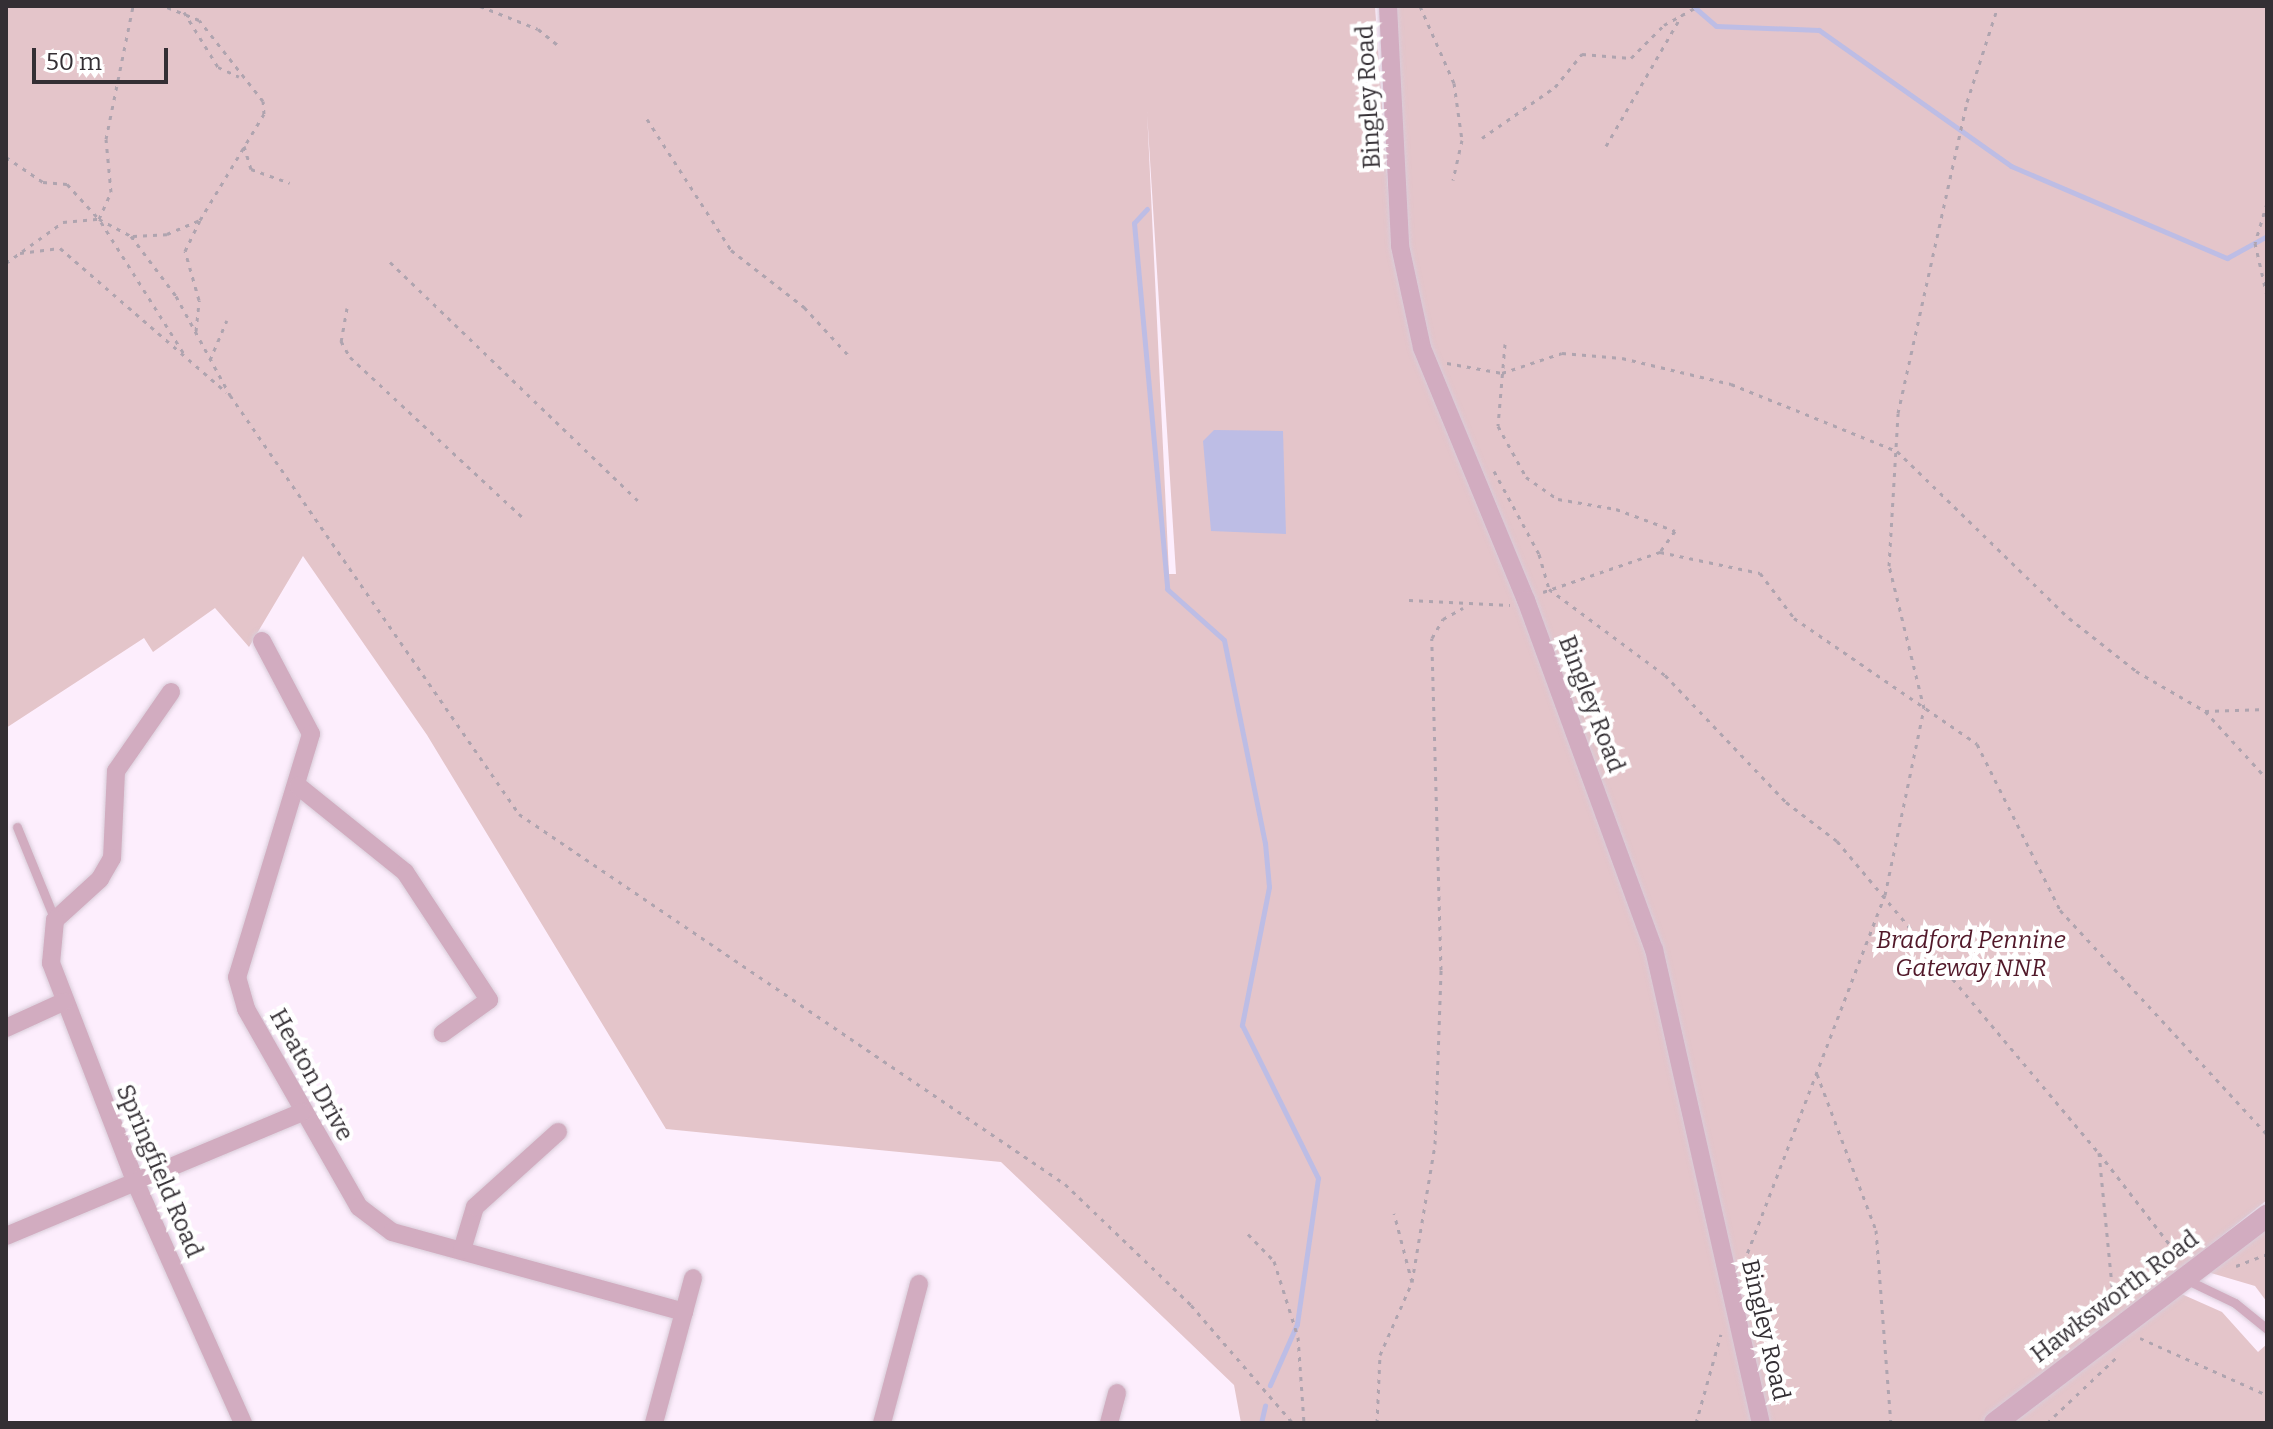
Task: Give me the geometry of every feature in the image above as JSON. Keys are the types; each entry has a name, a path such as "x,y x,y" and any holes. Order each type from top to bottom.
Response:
{"street":[{"name":"Bingley Road","path":"1388,6 1409,296 1444,407 1526,600 1654,949 1761,1423"},
{"name":"Heaton Drive","path":"262,641 311,734 298,786 244,936 237,977 246,1009 302,1112 367,1218 462,1250 684,1312"},
{"path":"54,926 107,870 116,771 171,692"},
{"path":"298,786 405,872 489,1000 443,1033"},
{"name":"Springfield Road","path":"54,926 51,963 63,1002 137,1186 243,1423"},
{"path":"6,1028 63,1002"},
{"path":"6,1236 137,1186 302,1112"},
{"path":"462,1250 475,1207 558,1132"},
{"name":"Hawksworth Road","path":"1995,1423 2116,1327 2267,1216"},
{"path":"654,1423 693,1278"},
{"path":"882,1423 919,1284"},
{"path":"1109,1423 1117,1393"}],"lane":[{"path":"17,827 54,926"},
{"path":"2186,1275 2235,1303 2267,1329"}],"path":[{"path":"99,219 111,192 106,139 133,6"},
{"path":"165,6 199,20 241,78 263,101 264,114 200,220 185,251 199,300 196,333"},
{"path":"480,6 538,29 559,46"},
{"path":"1420,6 1454,83 1462,140 1453,180"},
{"path":"1482,138 1555,87 1582,54 1631,58 1682,14 1698,6"},
{"path":"1743,1265 1885,895 1924,708 1889,566 1898,413 1967,102 1998,6"},
{"path":"184,12 218,67 241,78"},
{"path":"1606,146 1682,14"},
{"path":"647,119 731,250 804,307 849,356"},
{"path":"244,146 251,169 290,183"},
{"path":"6,157 43,182 67,184 99,219 187,358"},
{"path":"2267,203 2255,243 2267,296"},
{"path":"6,263 63,222 99,219 131,236 196,333 230,395 473,757 519,814 1065,1184 1191,1305 1293,1423"},
{"path":"131,236 167,234 200,220"},
{"path":"16,253 60,248 230,395"},
{"path":"390,262 638,501"},
{"path":"347,308 341,341 350,357 522,517"},
{"path":"210,360 227,320"},
{"path":"1409,600 1463,608 1526,600 1549,589 1621,571 1660,552 1675,531 1616,509 1558,499 1526,477 1498,426 1505,344"},
{"path":"1448,375 1442,362 1502,373 1562,353 1622,358 1731,384 1897,451 2081,628 2205,711 2267,779"},
{"path":"1488,461 1539,554 1549,589 1665,675 1885,895 2099,1153 2186,1275"},
{"path":"1660,552 1760,573 1794,618 1977,744 2060,910 2267,1134"},
{"path":"1377,1423 1380,1355 1412,1282 1435,1144 1442,958 1432,638 1443,619 1463,608"},
{"path":"2205,711 2267,709"},
{"path":"1816,1072 1876,1230 1891,1423"},
{"path":"2099,1153 2116,1327 2267,1395"},
{"path":"1394,1213 1412,1282"},
{"path":"1248,1234 1274,1261 1291,1325 1298,1337 1304,1423"},
{"path":"1696,1423 1732,1295"}],"green space":[{"name":"Bradford Pennine Gateway NNR","path":"6,6 1375,6 1392,246 1388,6 2267,6 2267,1200 1987,1423 1241,1423 1234,1385 1001,1162 666,1129 427,735 303,556 249,647 215,608 153,652 144,638 6,728","holes":["1147,115 1176,574 1169,574"]},
{"path":"2267,1220 2267,1302 2255,1286 2211,1273 2211,1262"},
{"path":"2177,1292 2222,1312 2258,1352 2267,1344 2267,1423 2007,1423"}],"water":[{"path":"1214,430 1283,431 1286,534 1211,531 1203,441"}],"waterway":[{"path":"1693,6 1716,26 1819,30 2011,166 2227,258 2267,236"},
{"path":"1147,209 1134,223 1167,589 1224,640 1265,843 1269,887 1242,1025 1318,1178 1297,1324 1270,1385"},
{"path":"1261,1423 1265,1405"}]}
